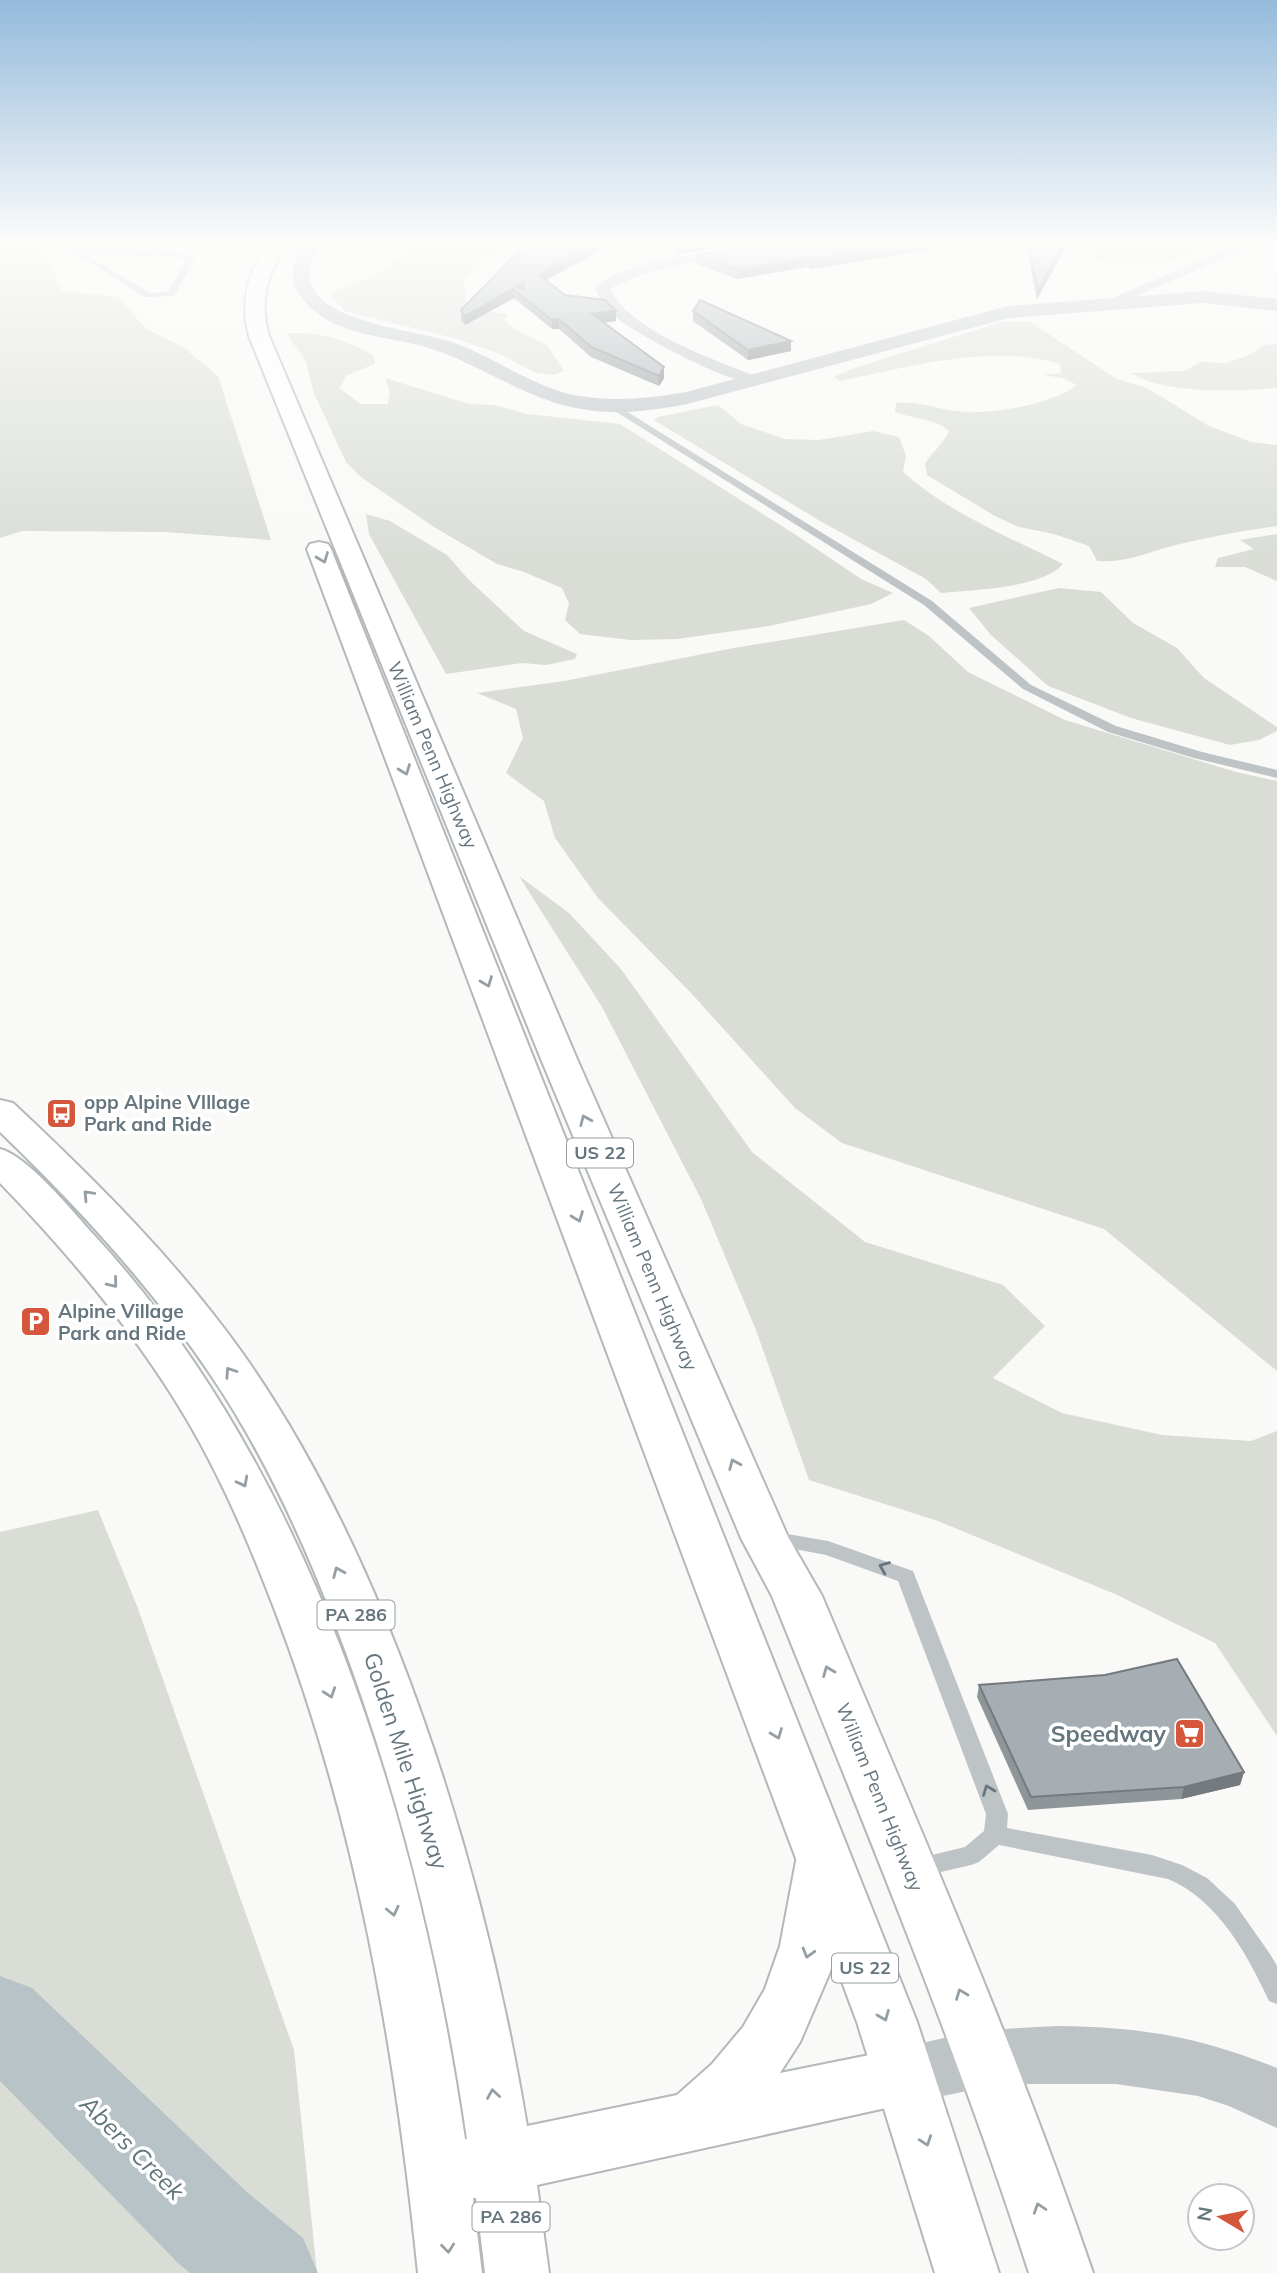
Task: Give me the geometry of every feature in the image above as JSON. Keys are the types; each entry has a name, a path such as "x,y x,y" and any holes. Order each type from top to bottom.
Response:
{"main road":[{"name":"William Penn Highway","path":"265,351 559,1059 765,1538 797,1595 985,2058 1060,2273"},
{"name":"William Penn Highway","path":"245,357 887,2022 967,2273"},
{"name":"Golden Mile Highway","path":"0,1111 85,1192 170,1287 254,1406 295,1478 335,1564 405,1745 465,1956 486,2054 504,2161 517,2273"},
{"name":"PA 286","path":"0,1161 88,1252 130,1303 172,1363 211,1422 250,1494 288,1579 353,1760 381,1860 407,1970 440,2175 450,2273"},
{"path":"692,2121 743,2074 763,2049 792,2000 812,1938 824,1861"},
{"path":"440,2175 904,2076"}],"street":[{"path":"453,351 562,398 613,405 666,402 863,351"},
{"path":"679,351 751,380"},
{"path":"904,2076 985,2058 1085,2054 1170,2060 1274,2089"}],"lane":[{"path":"613,405 928,603 1027,687 1112,729 1198,755 1277,774"},
{"path":"765,1538 828,1548 906,1576 997,1814 995,1835 971,1855 909,1869"},
{"path":"995,1835 1139,1861 1185,1876 1208,1892 1247,1938 1269,1973 1277,1993"}],"shaded area":[{"path":"0,351 188,351 218,376 271,540 165,532 22,531 0,538"},
{"path":"299,351 365,351 374,356 375,364 347,375 339,388 361,404 388,404 390,392 385,378 469,404 494,405 527,414 620,424 861,579 893,593 871,604 769,626 677,639 631,640 580,634 565,620 569,604 562,588 497,564 434,527 361,477 346,462 314,393 305,359"},
{"path":"492,351 551,351 564,371 553,375 536,373"},
{"path":"908,351 1075,351 1117,379 1147,388 1209,426 1251,442 1277,445 1277,526 1179,544 1123,560 1097,561 1089,546 1054,534 1019,527 995,516 927,475 925,464 949,431 931,421 895,412 896,403 978,412 1040,402 1077,385 1063,378 1043,375 1061,373 1060,364 1033,358 978,356 922,364 840,381 834,377"},
{"path":"1255,351 1277,351 1277,388 1182,388 1146,380 1131,373 1184,371 1201,362 1226,363"},
{"path":"718,405 741,424 785,439 819,440 873,431 899,437 906,456 903,472 921,487 980,523 1063,564 1053,572 1024,583 941,593 926,579 820,521 654,420"},
{"path":"366,514 390,521 447,555 469,580 524,631 577,654 575,659 546,665 522,663 446,674 369,534"},
{"path":"1277,534 1277,581 1245,567 1215,567 1218,558 1254,549 1240,540"},
{"path":"1059,588 1101,592 1133,623 1177,648 1204,678 1277,727 1277,731 1259,740 1230,745 1131,718 1048,686 991,635 969,608"},
{"path":"904,620 929,636 968,672 1065,720 1236,772 1277,781 1277,1371 1104,1229 842,1143 795,1108 691,993 598,898 555,838 544,801 506,773 523,738 516,709 477,693 564,681 734,648"},
{"path":"519,876 569,913 621,969 752,1152 865,1242 1003,1285 1045,1326 993,1378 1062,1413 1162,1435 1251,1441 1277,1431 1277,1736 1215,1643 1115,1594 938,1521 809,1480 756,1330 701,1199 602,1007"},
{"path":"98,1510 137,1606 294,2050 317,2273 0,2273 0,1532"}],"building":[{"path":"601,351 642,351 664,367 659,376"},
{"path":"1177,1659 1244,1772 1184,1787 1031,1797 979,1685 1105,1675"}],"waterway":[{"name":"Abers Creek","path":"0,2018 213,2228 268,2273"}],"place":[{"name":"opp Alpine VIllage Park and Ride","path":"61,1113"},
{"name":"Alpine Village Park and Ride","path":"35,1322"},
{"name":"Speedway","path":"1189,1734"}]}
